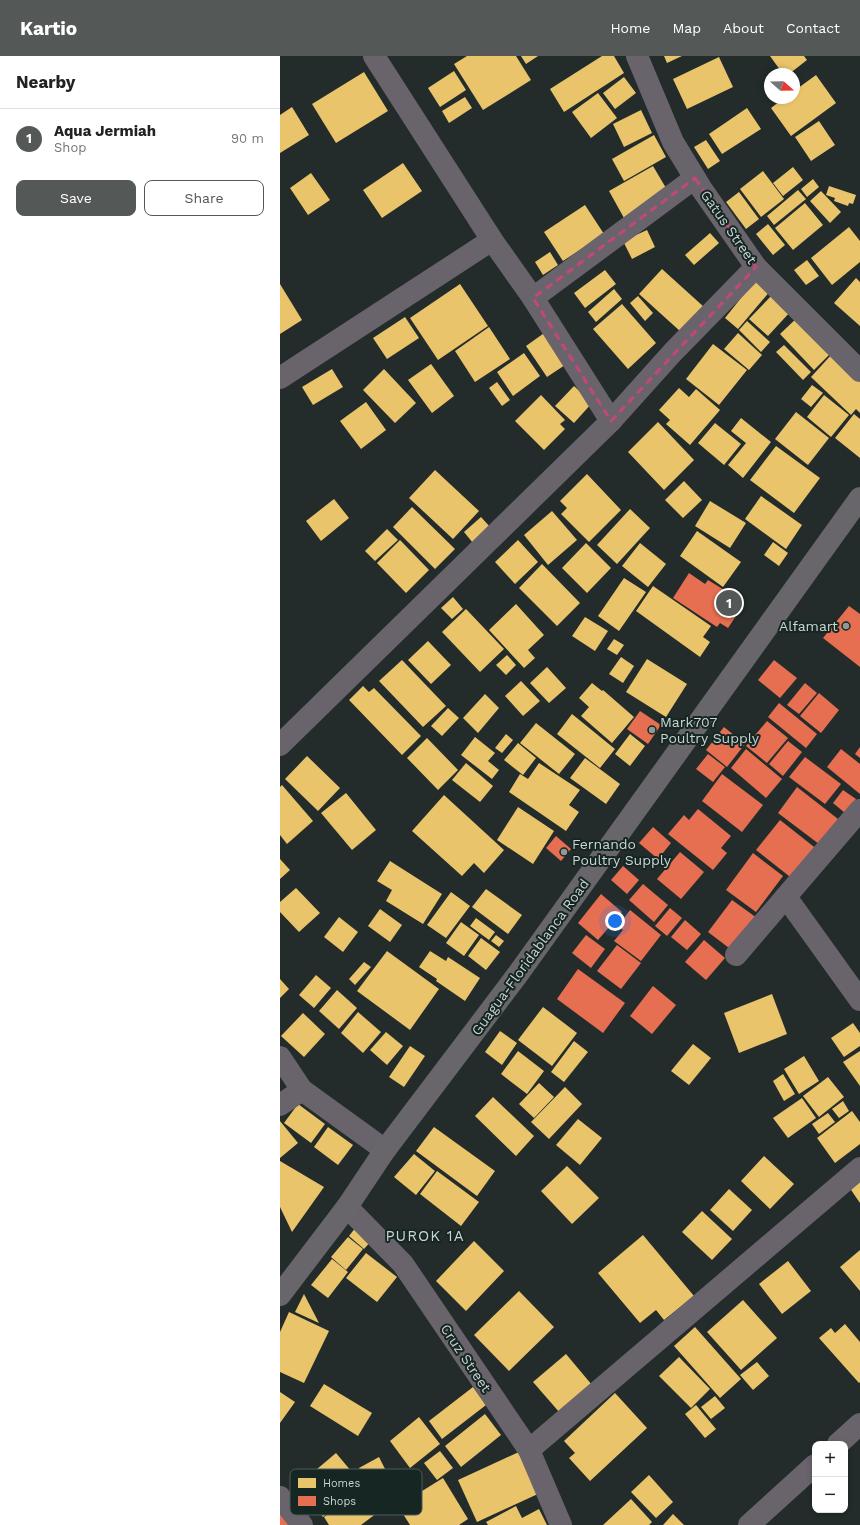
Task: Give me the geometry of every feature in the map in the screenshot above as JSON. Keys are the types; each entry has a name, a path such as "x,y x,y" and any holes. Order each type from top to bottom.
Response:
{"main road":[{"name":"Guagua-Floridablanca Road","path":"280,1296 347,1207 385,1150 518,974 860,498"}],"street":[{"path":"374,56 492,240 533,298 611,420"},
{"name":"Gatus Street","path":"637,56 673,142 695,178 756,267 860,371"},
{"path":"533,298 695,178"},
{"path":"280,378 492,240"},
{"path":"280,745 611,420 673,352 756,267"},
{"path":"736,955 860,810"},
{"path":"786,897 860,1000"},
{"path":"280,1057 302,1090 385,1150"},
{"path":"280,1105 302,1090"},
{"path":"529,1450 860,1168"},
{"name":"Cruz Street","path":"347,1207 403,1264 529,1450 561,1525"},
{"path":"841,1441 860,1424"},
{"path":"749,1525 812,1468"},
{"path":"280,1497 290,1510"},
{"path":"294,1515 302,1525"}],"highlighted area":[{"path":"695,178 756,267 611,421 533,298"}],"building: Homes":[{"path":"467,56 516,56 531,80 483,110 454,64"},
{"path":"521,56 538,56 526,64"},
{"path":"602,56 614,56 624,73 564,112 550,89"},
{"path":"664,56 682,56 667,63"},
{"path":"770,56 804,56 807,60 797,68 779,68"},
{"path":"719,57 733,87 687,109 673,79"},
{"path":"454,71 466,90 440,107 428,88"},
{"path":"364,72 388,111 336,143 312,104"},
{"path":"816,75 836,103 791,136 771,108 776,104 800,104 800,87"},
{"path":"624,77 636,93 615,109 603,93"},
{"path":"598,93 617,118 591,138 572,112"},
{"path":"465,97 472,108 449,123 442,111"},
{"path":"292,107 309,135 280,153 280,115"},
{"path":"747,108 761,129 722,154 709,134"},
{"path":"641,110 652,133 624,147 613,124"},
{"path":"819,121 835,145 811,161 795,137"},
{"path":"654,135 666,157 624,181 612,159"},
{"path":"706,140 720,161 708,169 694,147"},
{"path":"403,163 422,191 382,218 363,190"},
{"path":"653,166 666,188 624,218 609,191"},
{"path":"793,167 803,180 783,196 773,183"},
{"path":"763,171 784,199 761,217 740,189"},
{"path":"311,173 330,200 308,215 290,188"},
{"path":"813,179 819,187 807,197 801,189"},
{"path":"829,186 856,195 853,204 849,203 848,206 834,201 835,198 826,195"},
{"path":"798,190 806,199 774,225 767,216"},
{"path":"821,191 841,212 830,223 810,201"},
{"path":"739,192 759,219 746,229 726,202"},
{"path":"805,203 823,225 793,250 775,228"},
{"path":"585,205 604,234 563,261 544,232"},
{"path":"768,224 785,245 773,255 756,234"},
{"path":"849,227 860,241 860,262 832,285 811,258"},
{"path":"647,230 655,247 632,259 623,241"},
{"path":"710,233 719,243 694,265 685,255"},
{"path":"550,252 558,265 543,275 535,262"},
{"path":"807,260 819,276 806,285 794,270"},
{"path":"662,269 704,307 681,332 639,294"},
{"path":"605,270 616,284 585,308 574,293"},
{"path":"757,278 771,290 738,329 725,318"},
{"path":"856,278 860,282 860,326 834,303"},
{"path":"280,284 302,320 280,334"},
{"path":"460,284 488,326 438,360 410,318"},
{"path":"614,289 622,299 596,322 588,312"},
{"path":"773,294 791,311 768,336 749,319"},
{"path":"638,296 653,313 645,321 630,303"},
{"path":"622,304 656,343 628,369 593,329"},
{"path":"800,315 834,350 814,370 780,334"},
{"path":"405,317 419,338 387,359 373,338"},
{"path":"747,321 770,342 761,352 739,330"},
{"path":"489,327 510,359 475,382 455,351"},
{"path":"547,331 568,363 547,377 526,346"},
{"path":"738,333 762,355 749,370 724,349"},
{"path":"713,344 747,370 719,405 686,379"},
{"path":"784,345 811,372 803,380 776,352"},
{"path":"524,353 540,376 513,396 497,372"},
{"path":"832,354 860,381 860,413 856,409 851,415 811,377"},
{"path":"431,364 454,396 432,413 408,380"},
{"path":"332,369 343,387 313,405 302,387"},
{"path":"384,369 416,403 395,423 363,390"},
{"path":"497,382 510,400 502,406 489,388"},
{"path":"812,385 823,393 811,407 801,399"},
{"path":"574,386 592,403 574,423 555,406"},
{"path":"679,388 689,397 696,389 720,410 690,445 666,424 670,420 659,410"},
{"path":"541,395 565,420 560,424 565,429 544,450 515,421"},
{"path":"824,395 849,415 831,437 807,417"},
{"path":"366,402 386,430 361,449 340,421"},
{"path":"796,412 829,438 808,465 775,439"},
{"path":"854,414 860,419 860,458 835,438"},
{"path":"741,418 771,442 743,478 728,465 746,443 731,431"},
{"path":"658,422 694,460 664,490 628,452"},
{"path":"715,423 741,444 724,465 698,443"},
{"path":"776,446 820,478 794,513 750,480"},
{"path":"435,470 479,511 453,539 409,498"},
{"path":"587,474 621,510 589,542 561,514 567,508 560,501"},
{"path":"684,481 702,500 683,518 665,500"},
{"path":"761,496 802,525 786,549 745,519"},
{"path":"334,499 349,518 321,541 306,521"},
{"path":"710,501 746,523 730,548 695,526"},
{"path":"412,507 455,549 435,569 393,527"},
{"path":"630,509 650,528 617,564 597,545"},
{"path":"552,511 577,540 548,565 524,535"},
{"path":"481,517 491,528 473,543 464,532"},
{"path":"387,529 398,540 375,561 365,551"},
{"path":"697,531 741,562 723,587 680,556"},
{"path":"400,540 429,570 406,593 377,563"},
{"path":"518,540 538,562 515,584 495,562"},
{"path":"773,542 788,553 779,566 764,555"},
{"path":"586,543 611,568 587,593 562,568"},
{"path":"640,543 666,564 648,587 622,566"},
{"path":"542,564 580,603 557,626 519,588"},
{"path":"624,578 646,592 619,631 598,616"},
{"path":"653,586 711,626 703,637 710,642 700,657 636,611"},
{"path":"453,597 463,609 452,619 441,608"},
{"path":"516,604 544,635 528,650 535,658 524,668 489,630"},
{"path":"466,609 504,649 480,672 442,632"},
{"path":"585,617 608,631 595,651 572,636"},
{"path":"614,639 624,645 617,655 607,649"},
{"path":"428,641 451,665 431,684 408,660"},
{"path":"507,655 516,665 506,675 496,665"},
{"path":"621,657 634,666 623,683 609,674"},
{"path":"647,659 687,684 666,717 626,692"},
{"path":"402,660 446,706 423,727 379,681"},
{"path":"547,667 566,688 549,703 530,683"},
{"path":"521,681 540,701 523,716 505,696"},
{"path":"592,683 602,691 603,690 634,717 612,743 581,716 589,707 579,698"},
{"path":"363,686 369,692 374,688 421,736 402,755 349,700"},
{"path":"485,694 499,708 478,733 463,718"},
{"path":"448,708 459,718 442,736 431,726"},
{"path":"572,714 615,749 600,768 557,734"},
{"path":"536,723 575,754 559,774 520,743"},
{"path":"506,734 513,740 502,753 495,748"},
{"path":"630,734 645,746 630,766 615,754"},
{"path":"475,737 495,753 488,761 499,770 492,779 461,755"},
{"path":"427,738 458,770 438,790 407,758"},
{"path":"518,743 536,758 523,775 504,760"},
{"path":"307,756 340,788 318,811 285,779"},
{"path":"585,758 620,784 606,804 570,778"},
{"path":"466,763 493,786 480,802 452,780"},
{"path":"539,763 580,790 569,805 579,812 566,831 509,792 520,774 528,779"},
{"path":"282,785 313,821 287,844 280,835 280,787"},
{"path":"346,793 376,830 352,850 321,813"},
{"path":"444,795 504,850 484,873 474,863 462,876 412,831"},
{"path":"518,807 554,831 533,864 497,840"},
{"path":"280,859 290,870 280,879"},
{"path":"390,861 442,894 423,924 386,901 392,890 377,881"},
{"path":"296,888 320,913 299,932 280,912 280,902"},
{"path":"486,889 522,915 508,934 472,907"},
{"path":"451,892 470,906 446,938 427,925"},
{"path":"380,909 402,925 390,942 368,926"},
{"path":"339,917 358,932 343,952 324,937"},
{"path":"476,918 495,932 489,940 470,926"},
{"path":"461,922 479,935 464,956 446,943"},
{"path":"496,935 504,941 499,947 491,941"},
{"path":"481,938 500,952 486,970 468,956"},
{"path":"387,951 439,989 410,1030 357,991"},
{"path":"430,951 446,961 448,957 480,978 465,1001 419,967"},
{"path":"364,962 371,967 355,985 349,979"},
{"path":"316,975 331,988 314,1008 299,995"},
{"path":"280,979 289,989 280,998"},
{"path":"337,990 357,1008 339,1029 319,1011"},
{"path":"772,994 787,1034 739,1053 724,1013"},
{"path":"543,1007 577,1033 552,1066 518,1040"},
{"path":"358,1012 381,1032 363,1053 341,1033"},
{"path":"303,1013 325,1034 304,1057 281,1036"},
{"path":"853,1023 860,1033 860,1046 844,1057 831,1038"},
{"path":"500,1031 517,1043 502,1065 485,1052"},
{"path":"386,1032 403,1046 387,1065 370,1050"},
{"path":"574,1041 588,1052 564,1082 551,1072"},
{"path":"693,1044 711,1058 689,1085 671,1071"},
{"path":"410,1046 425,1056 404,1087 389,1077"},
{"path":"518,1051 544,1071 527,1094 501,1074"},
{"path":"860,1051 860,1086 843,1062"},
{"path":"804,1056 819,1081 799,1094 784,1069"},
{"path":"783,1074 795,1094 784,1101 773,1081"},
{"path":"828,1077 844,1097 819,1117 803,1096"},
{"path":"539,1083 554,1097 534,1118 519,1104"},
{"path":"565,1087 582,1104 549,1139 531,1122"},
{"path":"493,1097 534,1136 516,1156 475,1116"},
{"path":"802,1098 816,1118 788,1138 773,1118"},
{"path":"843,1101 849,1111 839,1118 832,1109"},
{"path":"298,1104 325,1124 311,1143 284,1123"},
{"path":"852,1111 860,1122 860,1144 835,1163 817,1138"},
{"path":"828,1113 835,1122 819,1134 812,1124"},
{"path":"578,1119 602,1138 580,1165 556,1145"},
{"path":"280,1121 298,1143 280,1158"},
{"path":"328,1127 353,1145 338,1165 314,1147"},
{"path":"434,1127 495,1171 477,1196 416,1151"},
{"path":"414,1154 435,1171 416,1195 394,1177"},
{"path":"764,1156 794,1184 770,1209 741,1181"},
{"path":"280,1161 324,1187 292,1232 280,1207"},
{"path":"567,1166 599,1198 572,1224 541,1191"},
{"path":"437,1171 479,1202 461,1226 420,1194"},
{"path":"860,1175 860,1203 847,1184"},
{"path":"729,1189 752,1210 733,1231 710,1210"},
{"path":"702,1211 732,1239 712,1260 682,1232"},
{"path":"356,1227 372,1240 364,1249 349,1236"},
{"path":"643,1235 694,1296 664,1320 656,1310 640,1323 598,1273"},
{"path":"348,1237 363,1249 346,1270 331,1257"},
{"path":"474,1241 504,1271 466,1311 436,1281"},
{"path":"860,1250 860,1291 840,1267"},
{"path":"366,1253 397,1277 377,1302 346,1278"},
{"path":"332,1259 348,1272 328,1298 311,1285"},
{"path":"788,1261 811,1291 782,1314 759,1284"},
{"path":"519,1291 554,1327 509,1371 474,1335"},
{"path":"304,1294 319,1323 295,1312"},
{"path":"743,1300 777,1338 741,1370 707,1332"},
{"path":"289,1312 329,1331 304,1383 280,1372 280,1332"},
{"path":"845,1324 860,1342 859,1383 819,1338 831,1328 835,1333"},
{"path":"695,1327 741,1379 720,1398 674,1346"},
{"path":"566,1354 592,1385 560,1413 533,1382"},
{"path":"679,1357 710,1389 691,1408 659,1376"},
{"path":"757,1362 769,1376 753,1390 740,1375"},
{"path":"324,1384 372,1413 358,1436 310,1406"},
{"path":"473,1387 486,1405 442,1439 429,1421"},
{"path":"280,1392 295,1402 280,1423"},
{"path":"615,1393 647,1428 590,1481 569,1458 575,1453 564,1441"},
{"path":"715,1396 725,1408 711,1419 701,1407"},
{"path":"696,1405 716,1429 705,1438 685,1414"},
{"path":"485,1414 501,1435 461,1467 445,1446"},
{"path":"419,1417 440,1444 410,1468 390,1441"},
{"path":"440,1451 453,1468 437,1480 424,1463"},
{"path":"521,1451 540,1493 477,1522 458,1480"},
{"path":"336,1453 349,1469 317,1469"},
{"path":"379,1457 385,1469 360,1469"},
{"path":"649,1475 673,1502 656,1518 631,1492"},
{"path":"443,1478 468,1519 459,1525 410,1525 404,1515 422,1515 422,1491"},
{"path":"631,1499 652,1522 649,1525 603,1525"},
{"path":"516,1506 522,1518 539,1509 547,1525 488,1525 486,1522"},
{"path":"673,1514 684,1525 663,1525"},
{"path":"327,1515 374,1515 361,1525 329,1525 324,1517"}],"building: Shops":[{"path":"689,573 705,584 708,580 737,598 732,605 740,610 728,628 720,623 717,627 673,598"},
{"name":"Alfamart","path":"849,606 860,614 860,667 823,638"},
{"path":"774,660 797,678 780,698 758,680"},
{"path":"805,683 817,693 799,714 787,705"},
{"path":"819,693 839,710 821,733 800,716"},
{"path":"779,703 817,734 806,748 768,717"},
{"path":"640,711 661,725 648,744 627,729"},
{"path":"767,721 788,738 767,763 746,746"},
{"path":"724,727 745,744 727,767 706,750"},
{"path":"788,741 802,752 783,776 769,764"},
{"path":"860,747 860,758 855,754"},
{"path":"746,749 782,779 766,798 731,768"},
{"path":"841,749 860,764 860,794 827,767"},
{"path":"708,754 725,767 713,782 696,769"},
{"path":"805,757 841,784 825,804 789,777"},
{"path":"722,774 763,805 742,832 702,801"},
{"path":"797,787 838,819 819,844 778,813"},
{"path":"843,790 856,799 845,813 833,803"},
{"path":"698,809 731,836 721,848 727,853 713,870 668,834 684,815 689,820"},
{"path":"780,820 818,850 794,880 756,850"},
{"path":"653,827 671,843 658,859 639,843"},
{"path":"556,836 571,849 561,861 546,848"},
{"path":"680,852 704,872 681,899 657,879"},
{"path":"753,853 783,876 756,912 726,890"},
{"path":"623,866 639,880 627,894 611,880"},
{"path":"643,884 668,905 654,922 629,900"},
{"path":"601,894 622,912 598,940 578,923"},
{"path":"732,900 757,918 733,951 708,932"},
{"path":"670,908 682,918 667,936 655,926"},
{"path":"630,910 661,935 641,961 614,941 623,930 618,926"},
{"path":"685,920 701,934 687,950 671,937"},
{"path":"586,935 605,949 591,968 572,953"},
{"path":"704,940 725,958 706,980 685,962"},
{"path":"617,945 641,963 621,989 597,971"},
{"path":"578,969 625,1003 603,1033 557,999"},
{"path":"653,986 676,1005 652,1034 630,1016"},
{"path":"280,1511 297,1525 280,1525"}],"place":[{"name":"Aqua Jermiah","path":"729,603"},
{"name":"Alfamart","path":"846,626"},
{"name":"Mark707 Poultry Supply","path":"652,730"},
{"name":"Fernando Poultry Supply","path":"564,852"}],"district":[{"name":"PUROK 1A","path":"425,1236"}]}
